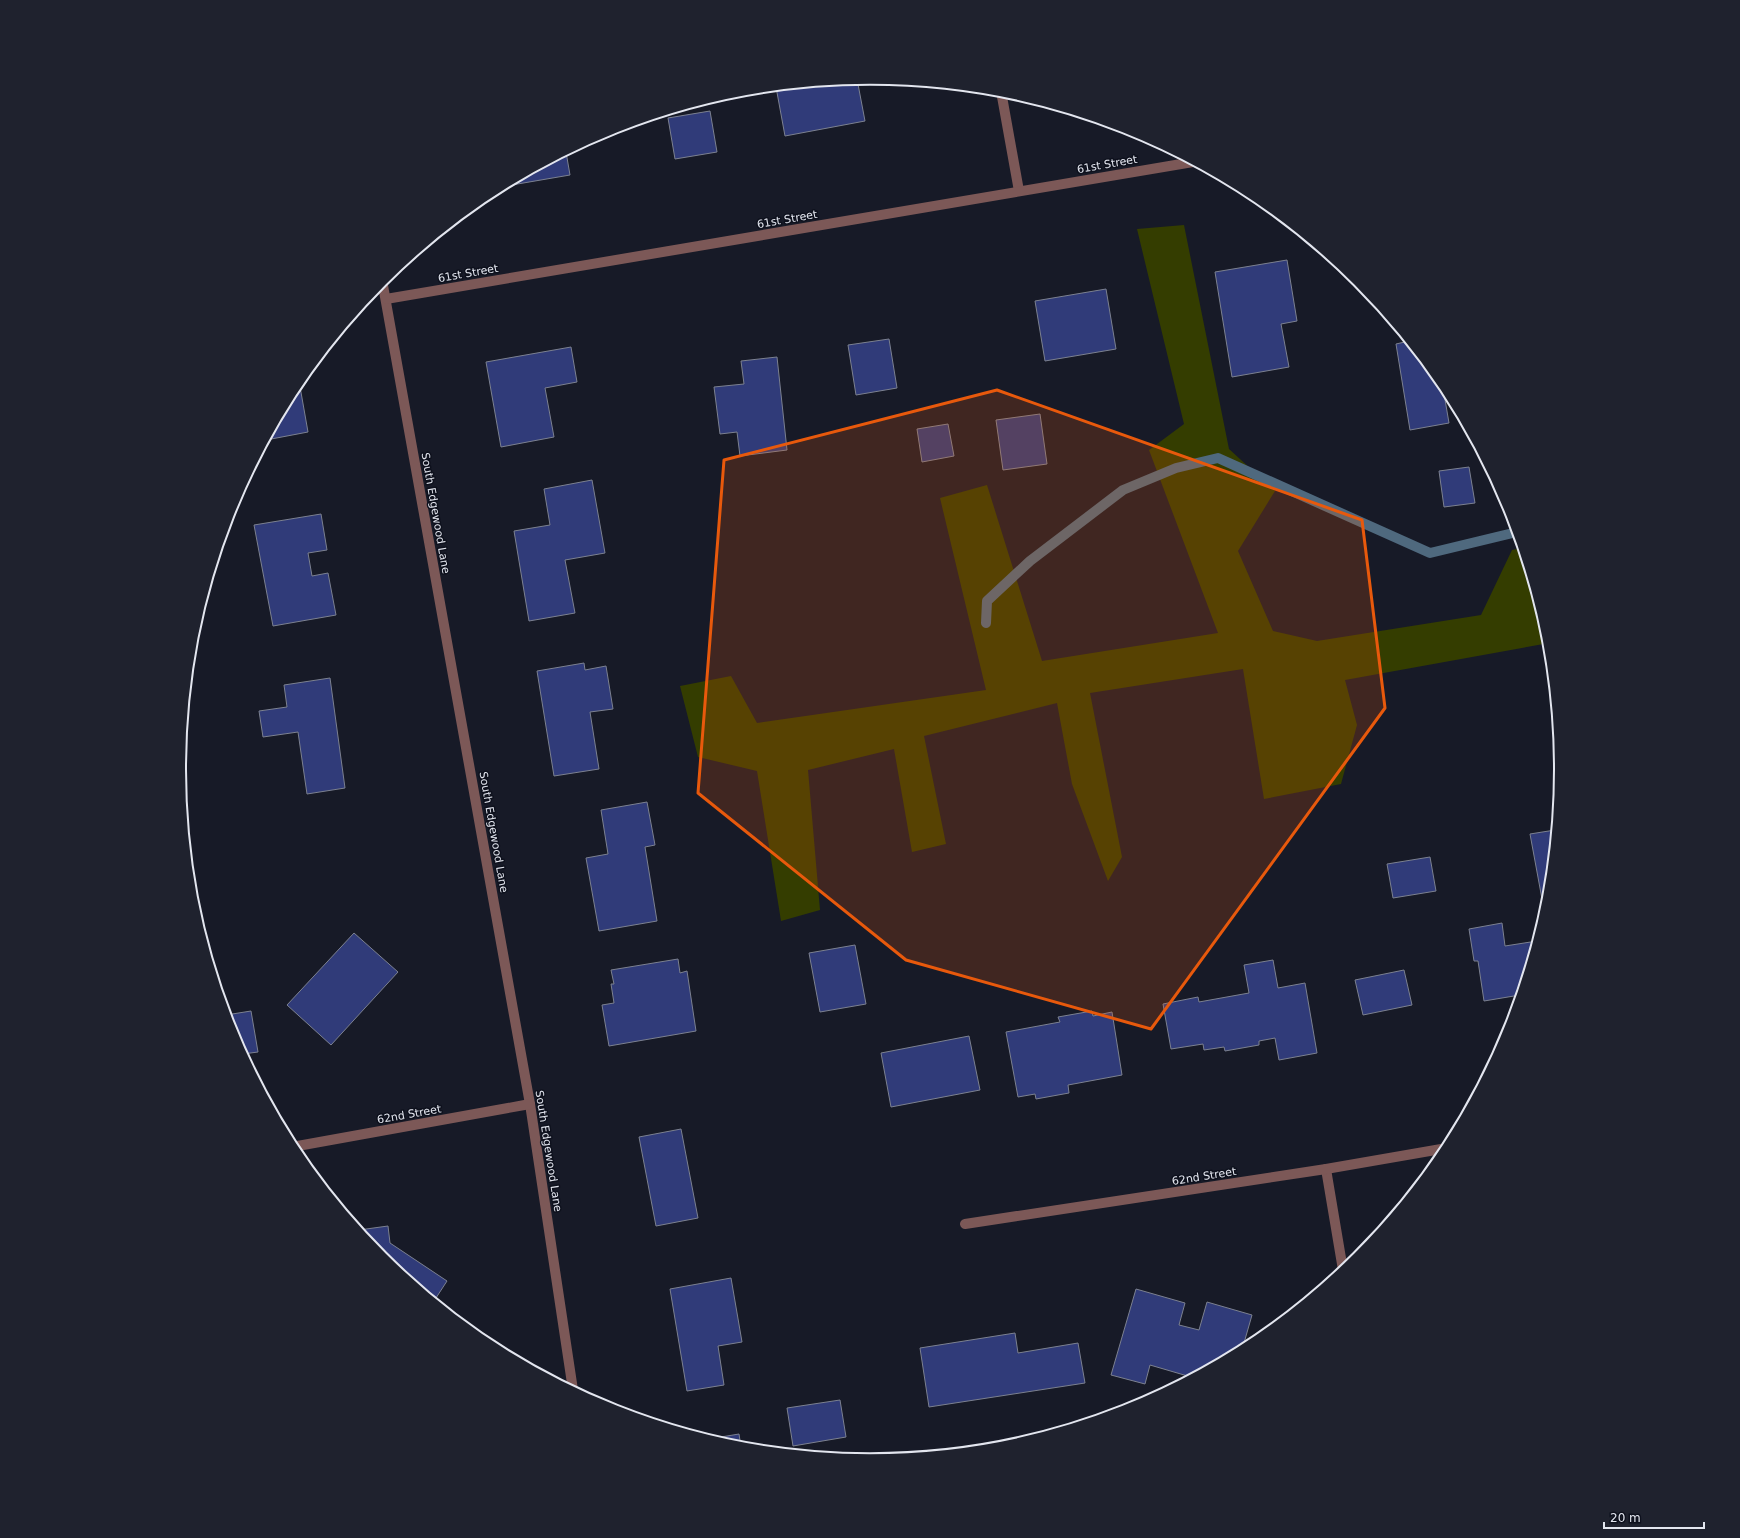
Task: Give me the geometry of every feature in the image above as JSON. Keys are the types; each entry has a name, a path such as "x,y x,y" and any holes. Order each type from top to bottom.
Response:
{"street":[{"path":"1002,98 1019,191"},
{"name":"61st Street","path":"386,299 1186,163"},
{"name":"South Edgewood Lane","path":"384,288 530,1104 571,1384"},
{"name":"62nd Street","path":"299,1146 530,1104"},
{"name":"62nd Street","path":"965,1224 1326,1170 1439,1150"},
{"path":"1326,1170 1342,1264"}],"highlighted area":[{"path":"997,390 1362,520 1385,708 1151,1029 906,960 698,793 724,460"}],"green space":[{"path":"1184,225 1229,449 1275,491 1238,551 1273,631 1317,641 1481,615 1512,550 1518,549 1531,592 1542,644 1345,680 1357,725 1341,784 1264,799 1243,669 1090,693 1122,857 1108,881 1072,784 1057,703 924,736 946,844 912,852 894,749 808,770 820,910 781,921 757,771 698,757 680,686 731,676 757,723 986,690 940,498 987,485 1042,661 1218,633 1149,450 1184,424 1137,229"}],"building":[{"path":"858,85 865,121 785,136 777,92 825,86"},
{"path":"710,111 717,152 675,159 668,118"},
{"path":"567,156 570,175 516,184"},
{"path":"1287,260 1297,321 1281,324 1289,367 1232,377 1215,272"},
{"path":"1106,289 1116,349 1045,361 1035,301"},
{"path":"889,339 897,388 856,395 848,345"},
{"path":"1404,342 1439,389 1445,399 1449,423 1410,430 1396,344"},
{"path":"571,347 577,382 545,388 554,437 501,447 486,362"},
{"path":"777,357 787,450 740,456 737,432 720,434 714,387 744,384 741,361"},
{"path":"301,390 308,432 272,439"},
{"path":"1040,414 1047,464 1003,470 996,420"},
{"path":"948,424 954,456 922,462 917,429"},
{"path":"1469,467 1475,503 1444,507 1439,471"},
{"path":"592,480 605,553 565,560 575,613 529,621 514,531 550,525 544,489"},
{"path":"321,514 327,550 308,553 312,576 328,573 336,615 273,626 254,525"},
{"path":"584,663 585,670 606,666 613,709 590,712 599,769 554,776 537,671"},
{"path":"330,678 345,788 307,794 298,732 263,737 259,711 287,707 284,685"},
{"path":"647,802 655,845 645,847 657,921 599,931 586,858 608,854 601,810"},
{"path":"1551,831 1542,897 1530,834"},
{"path":"1430,857 1436,891 1393,898 1387,864"},
{"path":"1502,923 1505,946 1532,942 1515,996 1484,1001 1478,961 1474,961 1469,929"},
{"path":"354,933 398,972 331,1045 287,1005"},
{"path":"855,945 866,1004 820,1012 809,953"},
{"path":"678,959 680,973 687,971 696,1031 609,1046 602,1005 614,1003 611,984 614,984 611,970"},
{"path":"1273,960 1278,988 1305,983 1317,1053 1279,1060 1275,1038 1259,1041 1259,1045 1225,1051 1224,1047 1204,1050 1203,1044 1171,1049 1163,1004 1198,997 1199,1002 1249,993 1244,965"},
{"path":"1404,970 1412,1005 1363,1015 1355,980"},
{"path":"251,1011 258,1052 248,1053 232,1014"},
{"path":"1092,1011 1093,1016 1112,1012 1122,1075 1068,1085 1069,1093 1036,1099 1035,1094 1018,1097 1006,1032 1060,1022 1058,1017"},
{"path":"969,1036 980,1090 891,1107 881,1053"},
{"path":"681,1129 698,1218 656,1226 639,1137"},
{"path":"388,1226 390,1243 447,1281 436,1297 386,1253 364,1229"},
{"path":"731,1278 742,1342 718,1346 724,1385 687,1391 670,1289"},
{"path":"1136,1289 1185,1303 1179,1325 1199,1330 1207,1302 1252,1315 1244,1341 1185,1375 1150,1365 1145,1384 1111,1375"},
{"path":"1015,1333 1018,1353 1078,1343 1085,1383 929,1407 920,1348"},
{"path":"840,1400 846,1437 793,1446 787,1408"},
{"path":"739,1434 740,1440 737,1440 723,1437"}],"waterway":[{"path":"986,623 987,601 1030,561 1123,490 1176,468 1218,458 1430,553 1512,533"}]}
